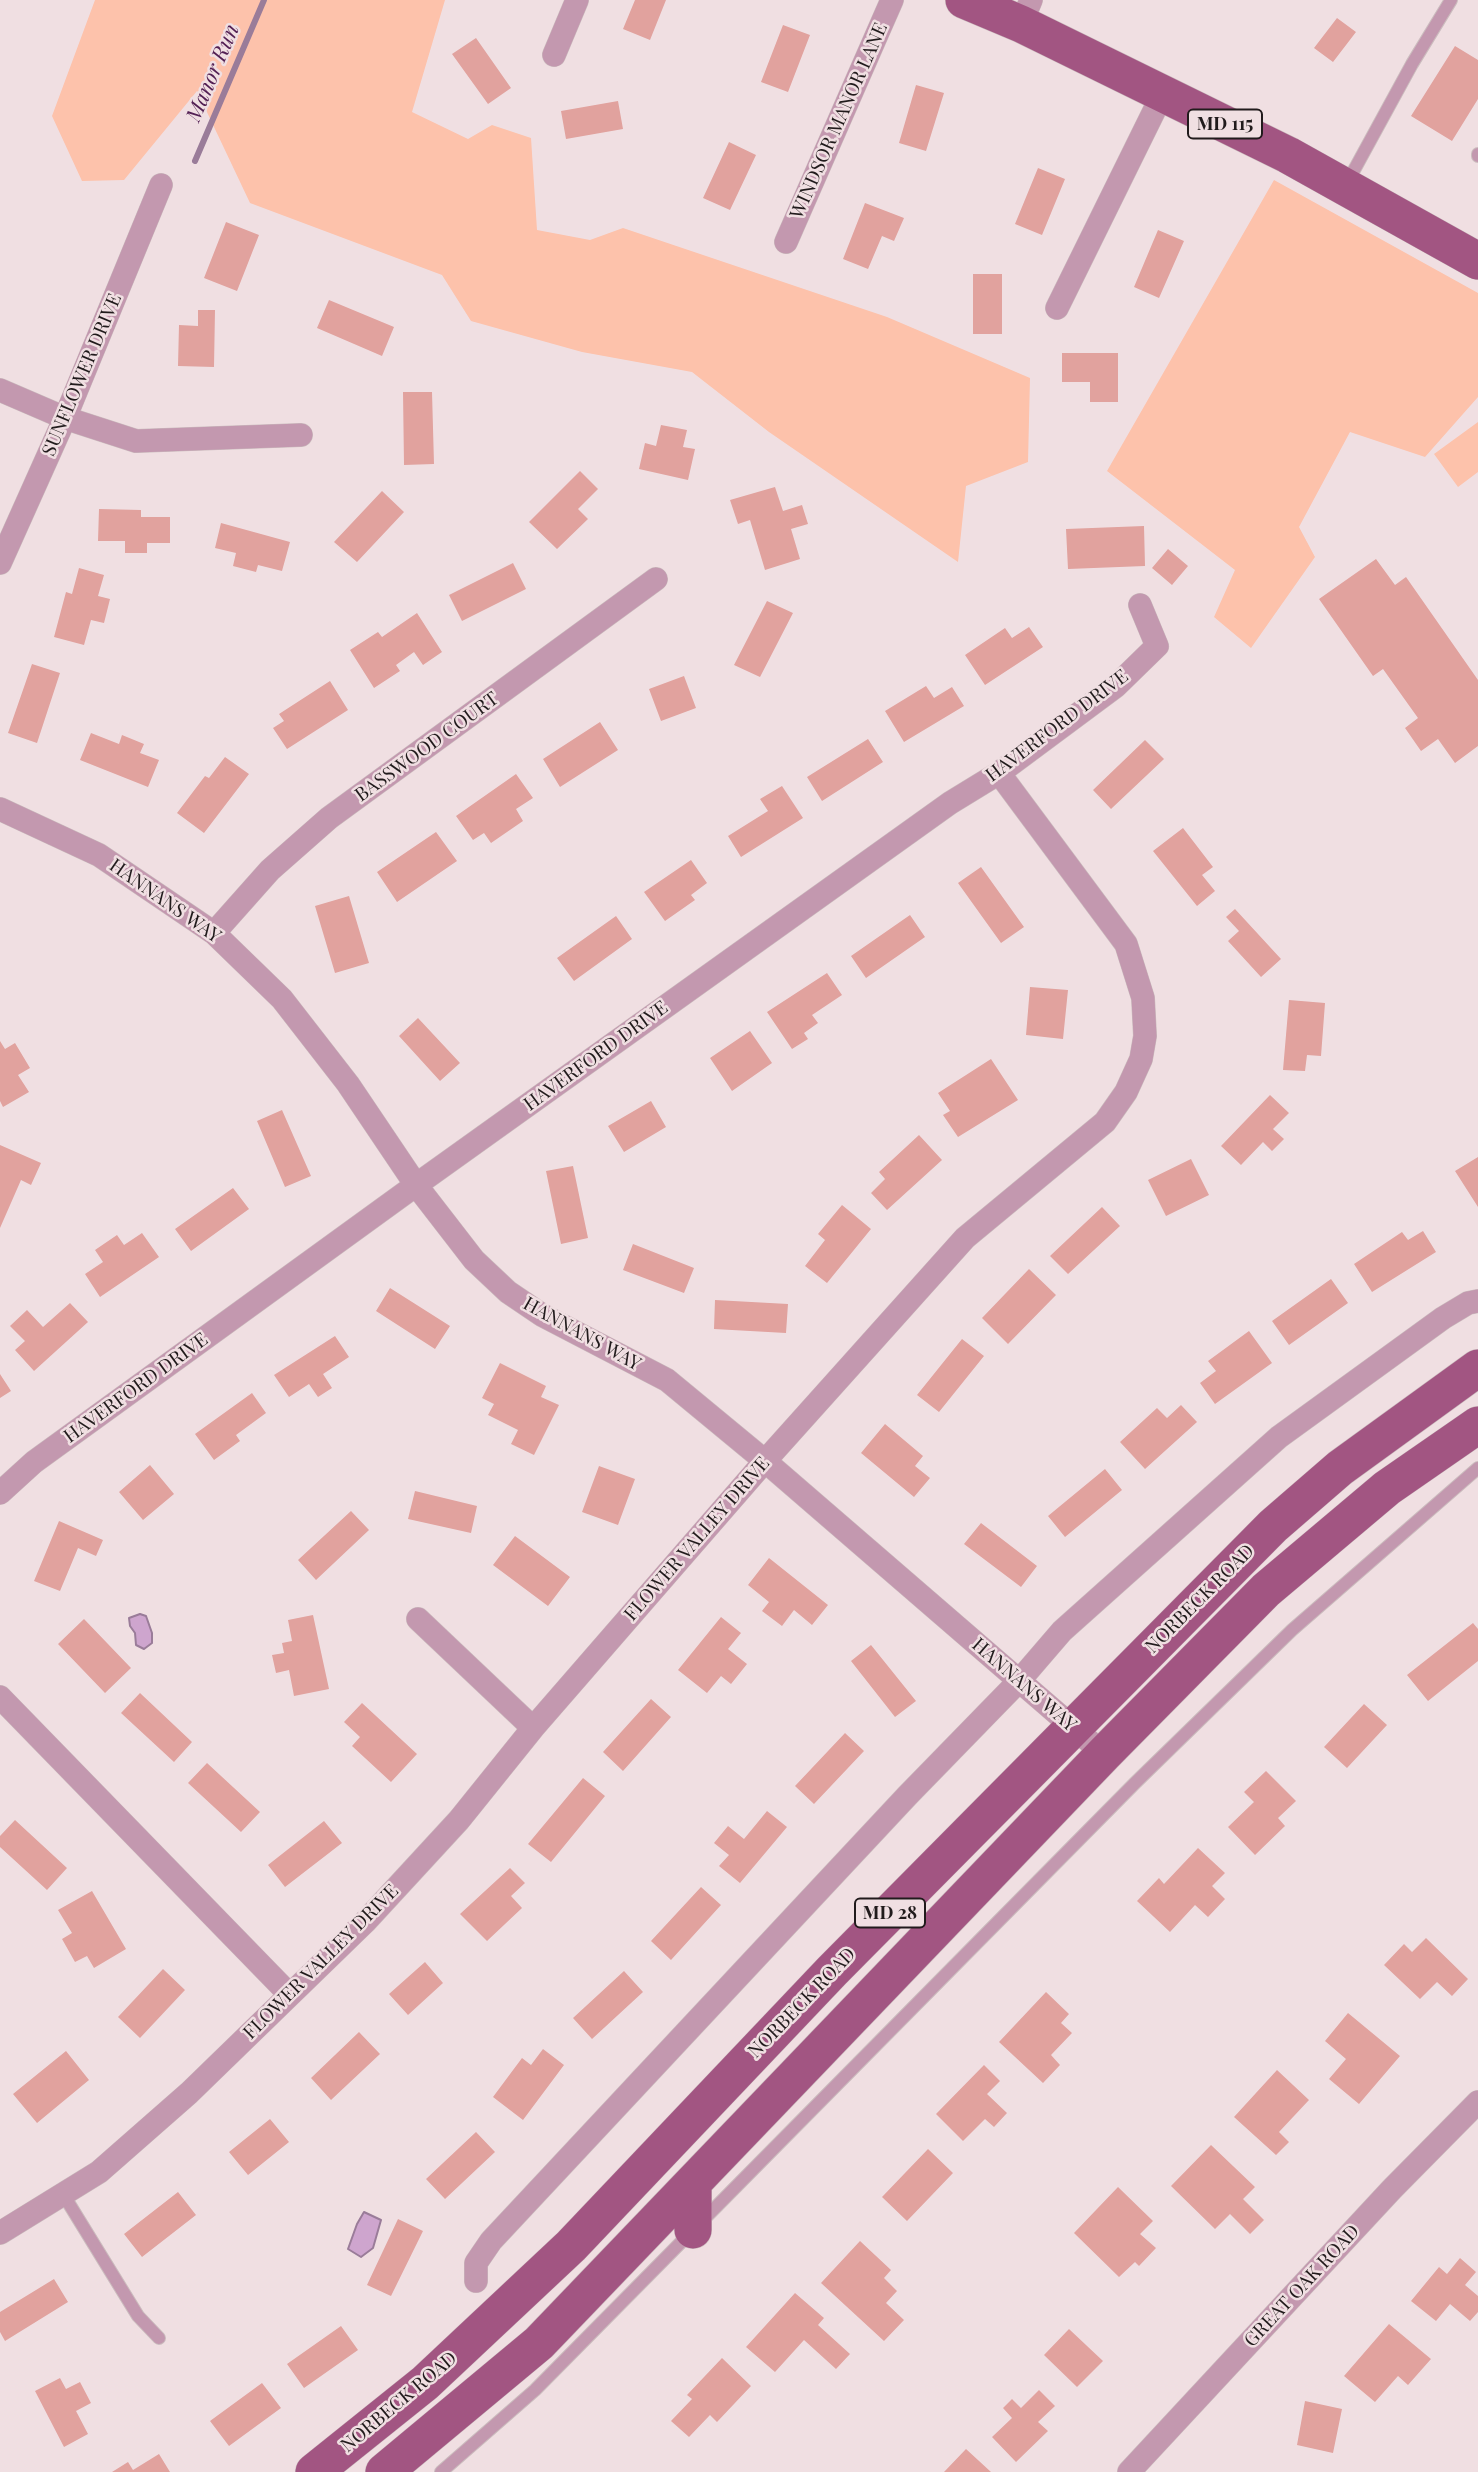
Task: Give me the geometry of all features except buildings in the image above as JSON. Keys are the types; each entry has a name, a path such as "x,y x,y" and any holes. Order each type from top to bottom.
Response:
{"main road":[{"name":"MD 115","path":"964,0 1026,12 1163,93 1288,155 1476,256"},
{"name":"NORBECK ROAD","path":"314,2472 425,2383 570,2246 832,1971 1273,1526 1340,1468 1478,1368"},
{"name":"NORBECK ROAD","path":"384,2472 539,2343 1104,1754 1266,1590 1387,1488 1474,1440"},
{"path":"694,2183 694,2230"}],"street":[{"path":"554,55 577,0"},
{"name":"WINDSOR MANOR LANE","path":"786,242 892,0"},
{"path":"1057,308 1163,93"},
{"name":"SUNFLOWER DRIVE","path":"0,563 65,418 161,185"},
{"path":"0,390 65,418 136,441 301,435"},
{"name":"BASSWOOD COURT","path":"214,933 270,870 329,818 656,579"},
{"name":"HAVERFORD DRIVE","path":"0,1493 34,1462 416,1185 950,803 999,773 1116,686 1157,646 1140,605"},
{"name":"FLOWER VALLEY DRIVE","path":"0,2233 99,2172 189,2092 365,1922 459,1820 533,1728 765,1461 965,1238 1105,1122 1126,1092 1141,1059 1146,1036 1143,998 1126,944 999,773"},
{"name":"HANNANS WAY","path":"0,809 99,855 214,933 282,999 348,1084 416,1185 474,1260 508,1292 542,1315 667,1380 765,1461 1104,1754"},
{"path":"476,2281 476,2263 491,2241 1019,1681 1062,1632 1279,1437 1443,1318 1468,1303 1478,1301"},
{"path":"418,1619 533,1728"},
{"path":"0,1697 289,1994"},
{"name":"GREAT OAK ROAD","path":"1129,2472 1392,2189 1478,2102"}],"lane":[{"path":"1345,186 1412,64 1451,0"},
{"path":"441,2472 535,2390 1135,1783 1292,1630 1474,1440"},
{"path":"63,2194 138,2316 159,2338"}],"shaded area":[{"path":"95,0 445,0 412,112 468,139 492,125 531,138 537,230 590,240 623,228 887,317 1030,378 1028,462 966,486 958,562 769,432 692,372 582,352 471,321 442,275 250,203 197,91 124,180 82,181 52,116"},
{"path":"1274,180 1478,293 1478,397 1425,457 1350,432 1299,527 1315,557 1251,648 1214,617 1235,570 1107,471"},
{"path":"1478,422 1478,472 1458,487 1434,454"},
{"path":"140,1614 146,1616 152,1633 152,1643 144,1649 136,1645 129,1618"},
{"path":"364,2212 381,2220 373,2248 361,2257 348,2249"}],"waterway":[{"name":"Manor Run","path":"195,161 264,0"}]}
